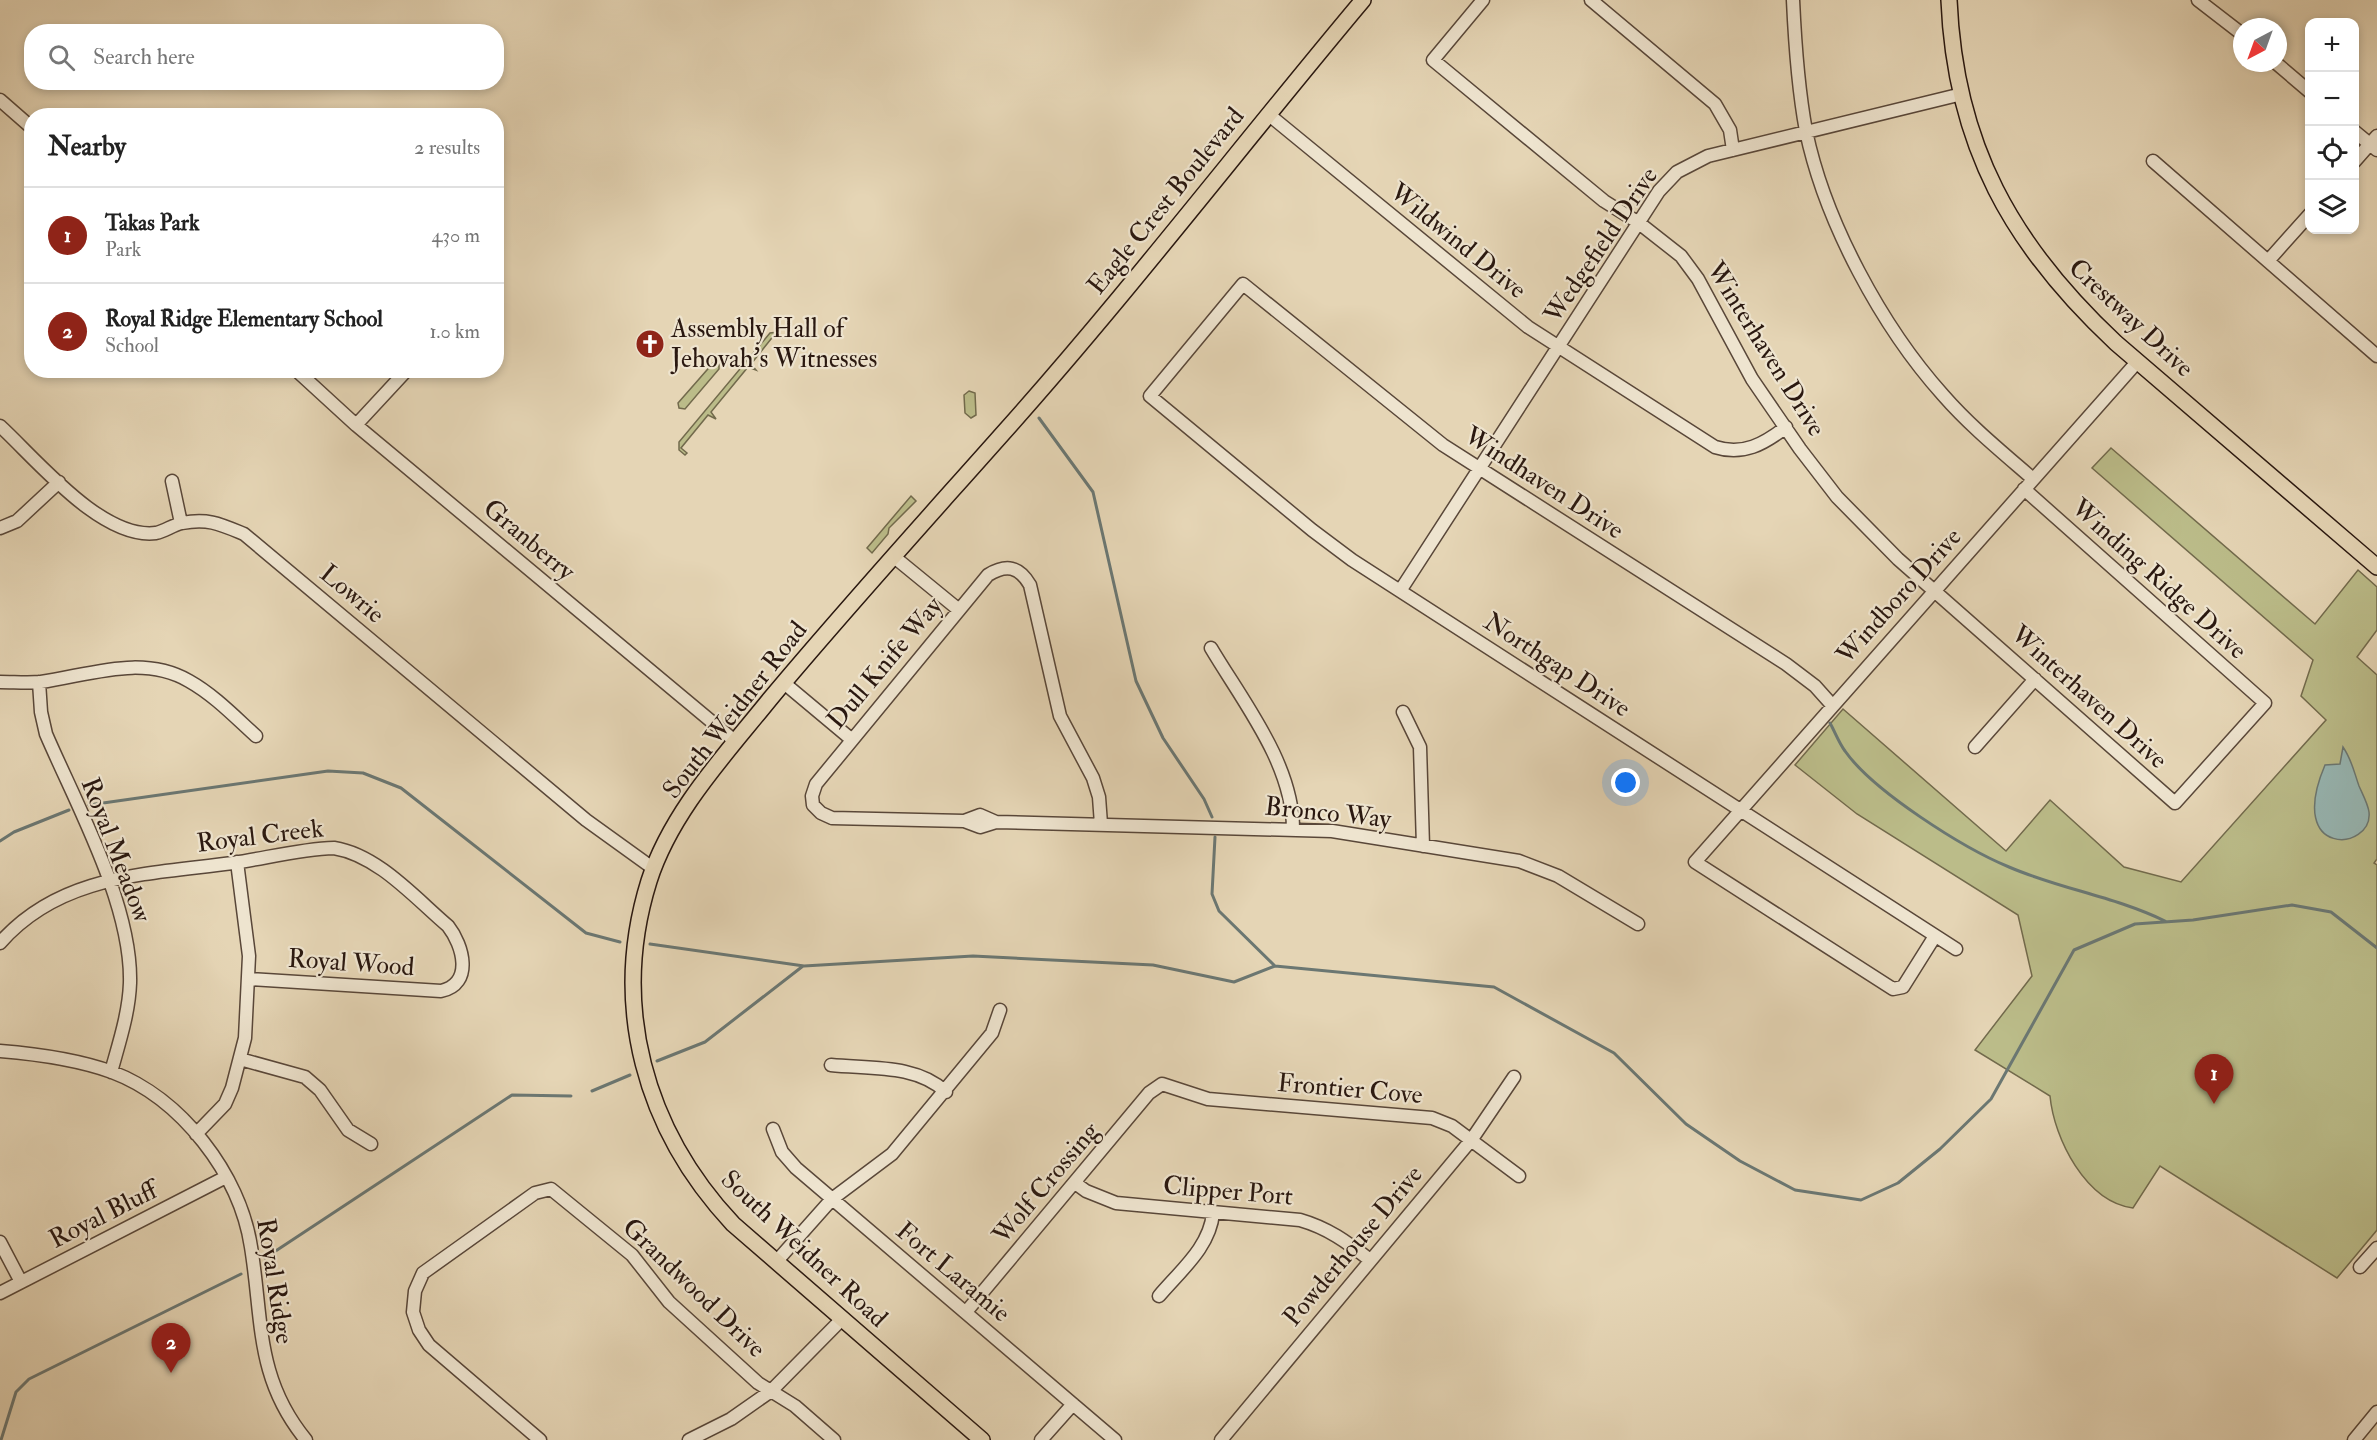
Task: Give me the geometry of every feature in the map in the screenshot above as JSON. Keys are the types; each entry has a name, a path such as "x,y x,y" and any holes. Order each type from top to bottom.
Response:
{"main road":[{"name":"Eagle Crest Boulevard","path":"1005,432 1123,293 1363,0"},
{"name":"Crestway Drive","path":"1949,0 1950,27 1962,94 1974,139 2001,201 2025,242 2049,276 2079,308 2138,361 2377,567"},
{"name":"South Weidner Road","path":"982,1440 733,1224 706,1196 665,1129 649,1087 636,1033 634,956 639,920 654,869 669,838 700,786 784,683 893,556 1005,432"}],"street":[{"name":"Winterhaven Drive","path":"1483,0 1433,60 1596,194 1670,246 1690,267 1752,379 1837,496 1934,590 2175,803"},
{"path":"1591,0 1715,104 1730,130 1733,150"},
{"path":"1793,0 1796,63 1806,132 1824,189 1845,242 1873,299 1902,345 1944,396 2033,479"},
{"path":"2198,0 2233,27"},
{"path":"2287,72 2305,88"},
{"name":"Wedgefield Drive","path":"1400,591 1659,191 1677,172 1692,162 1733,150 1962,94"},
{"path":"0,100 24,121"},
{"name":"Wildwind Drive","path":"1268,114 1482,291 1559,348 1714,447 1726,450 1749,449 1764,444 1786,427"},
{"path":"2359,133 2375,143 2359,158"},
{"path":"2153,161 2377,356"},
{"path":"2268,261 2305,220"},
{"name":"Windhaven Drive","path":"1150,396 1243,284 1409,419 1481,469 1786,664 1815,686 1832,705"},
{"name":"Windboro Drive","path":"1935,936 1903,987 1893,989 1695,862 2138,361"},
{"name":"Granberry","path":"305,378 356,425 736,742"},
{"path":"356,425 400,378"},
{"name":"Northgap Drive","path":"1150,396 1312,530 1400,591 1714,792 1739,812 1956,949"},
{"name":"Lowrie","path":"0,426 58,482 102,519 128,530 156,533 181,523 211,520 243,534 586,820 654,869"},
{"path":"172,481 181,523"},
{"path":"0,528 17,521 58,482"},
{"name":"Winding Ridge Drive","path":"2024,489 2265,703 2175,803"},
{"path":"893,556 959,610"},
{"name":"Dull Knife Way","path":"813,805 812,796 816,784 988,575 999,568 1012,567 1023,574 1030,585 1060,716 1094,778 1099,797 1101,824"},
{"path":"1210,648 1279,763 1288,786 1293,828"},
{"path":"0,682 39,682 122,668 156,669 178,676 198,687 256,736"},
{"path":"1975,747 2035,679"},
{"name":"Royal Meadow","path":"39,682 41,712 46,734 108,879 125,931 130,981 128,1006 111,1072"},
{"path":"784,683 851,739"},
{"path":"1403,712 1420,747 1423,846"},
{"name":"Bronco Way","path":"813,805 821,813 832,818 964,821 980,827 996,822 1293,828 1332,831 1519,861 1538,867 1579,887 1638,924"},
{"name":"Royal Creek","path":"0,943 10,931 42,907 79,888 108,879 334,848 346,850 367,859 448,926 457,937 463,958 462,973 450,989"},
{"path":"196,1134 225,1104 232,1088 245,1038 249,956 237,862"},
{"name":"Royal Wood","path":"249,979 441,991 450,989"},
{"path":"776,1262 832,1199 892,1154 946,1092 992,1033 1000,1010"},
{"name":"Royal Ridge","path":"0,1051 56,1057 111,1072 159,1099 196,1134 226,1177 249,1236 262,1346 283,1406 306,1440"},
{"path":"240,1059 305,1077 320,1090 348,1130 372,1144"},
{"path":"831,1065 916,1073 933,1080 946,1092"},
{"name":"Powderhouse Drive","path":"1221,1440 1472,1139 1514,1077"},
{"name":"Frontier Cove","path":"1162,1084 1208,1099 1432,1118 1452,1126 1472,1139 1519,1176"},
{"name":"Wolf Crossing","path":"966,1312 1149,1094 1162,1084"},
{"name":"Fort Laramie","path":"773,1129 782,1152 832,1199 1115,1440"},
{"name":"Royal Bluff","path":"0,1293 226,1177"},
{"name":"Clipper Port","path":"1076,1183 1086,1191 1116,1203 1300,1220 1321,1226 1370,1260"},
{"name":"Grandwood Drive","path":"540,1440 429,1345 419,1330 413,1301 419,1280 431,1266 535,1193 551,1189 632,1255 682,1315 758,1383 795,1406 834,1440"},
{"path":"1159,1296 1204,1244 1212,1229 1213,1213"},
{"path":"0,1242 21,1282"},
{"path":"2360,1267 2377,1248"},
{"path":"689,1440 731,1419 771,1391 842,1319"},
{"path":"1041,1440 1073,1404"},
{"path":"2354,1440 2377,1412"}],"green space":[{"path":"778,332 783,338 775,334 751,364 756,370 748,367 711,412 716,419 708,415 681,448 687,453 685,455 679,450 679,442 770,333"},
{"path":"714,362 719,364 719,369 685,409 679,408 678,403"},
{"path":"969,391 975,393 976,415 971,418 965,413 964,395"},
{"path":"2111,448 2315,624 2358,570 2377,587 2377,630 2357,657 2377,675 2377,859 2374,863 2377,865 2377,1230 2337,1278 2160,1166 2133,1208 2116,1203 2101,1194 2087,1181 2075,1166 2058,1131 2050,1096 1975,1050 2032,976 2018,915 1857,814 1795,765 1843,709 2006,851 2050,800 2124,867 2181,882 2326,720 2301,696 2313,660 2092,468"},
{"path":"911,496 916,501 889,528 888,534 872,553 867,548"}],"water":[{"path":"2343,747 2351,761 2369,812 2367,825 2358,834 2346,839 2334,838 2322,831 2316,817 2316,796 2325,765 2340,764"}],"waterway":[{"path":"1039,418 1093,492 1136,681 1163,738 1204,799 1212,817"},
{"path":"1830,723 1845,751 1858,767 1897,800 1944,832 1990,858 2028,875 2126,905 2165,921"},
{"path":"89,805 328,771 363,773 401,788 586,933 620,942"},
{"path":"0,841 14,832 69,810"},
{"path":"1215,837 1212,894 1219,911 1275,966"},
{"path":"650,944 804,966 973,956 1153,965 1234,982 1275,966 1494,987 1614,1053 1686,1124 1740,1161 1795,1190 1861,1200 1898,1183 1940,1149 1991,1099 2074,950 2135,924 2193,920 2292,905 2331,912 2377,948"},
{"path":"657,1061 705,1042 803,966"},
{"path":"592,1091 630,1075"},
{"path":"265,1258 512,1095 571,1096"},
{"path":"1,1440 16,1392 29,1379 241,1274"}],"place":[{"name":"Assembly Hall of Jehovah's Witnesses","path":"650,344"},
{"name":"Takas Park","path":"2214,1104"},
{"name":"Royal Ridge Elementary School","path":"171,1373"}]}
